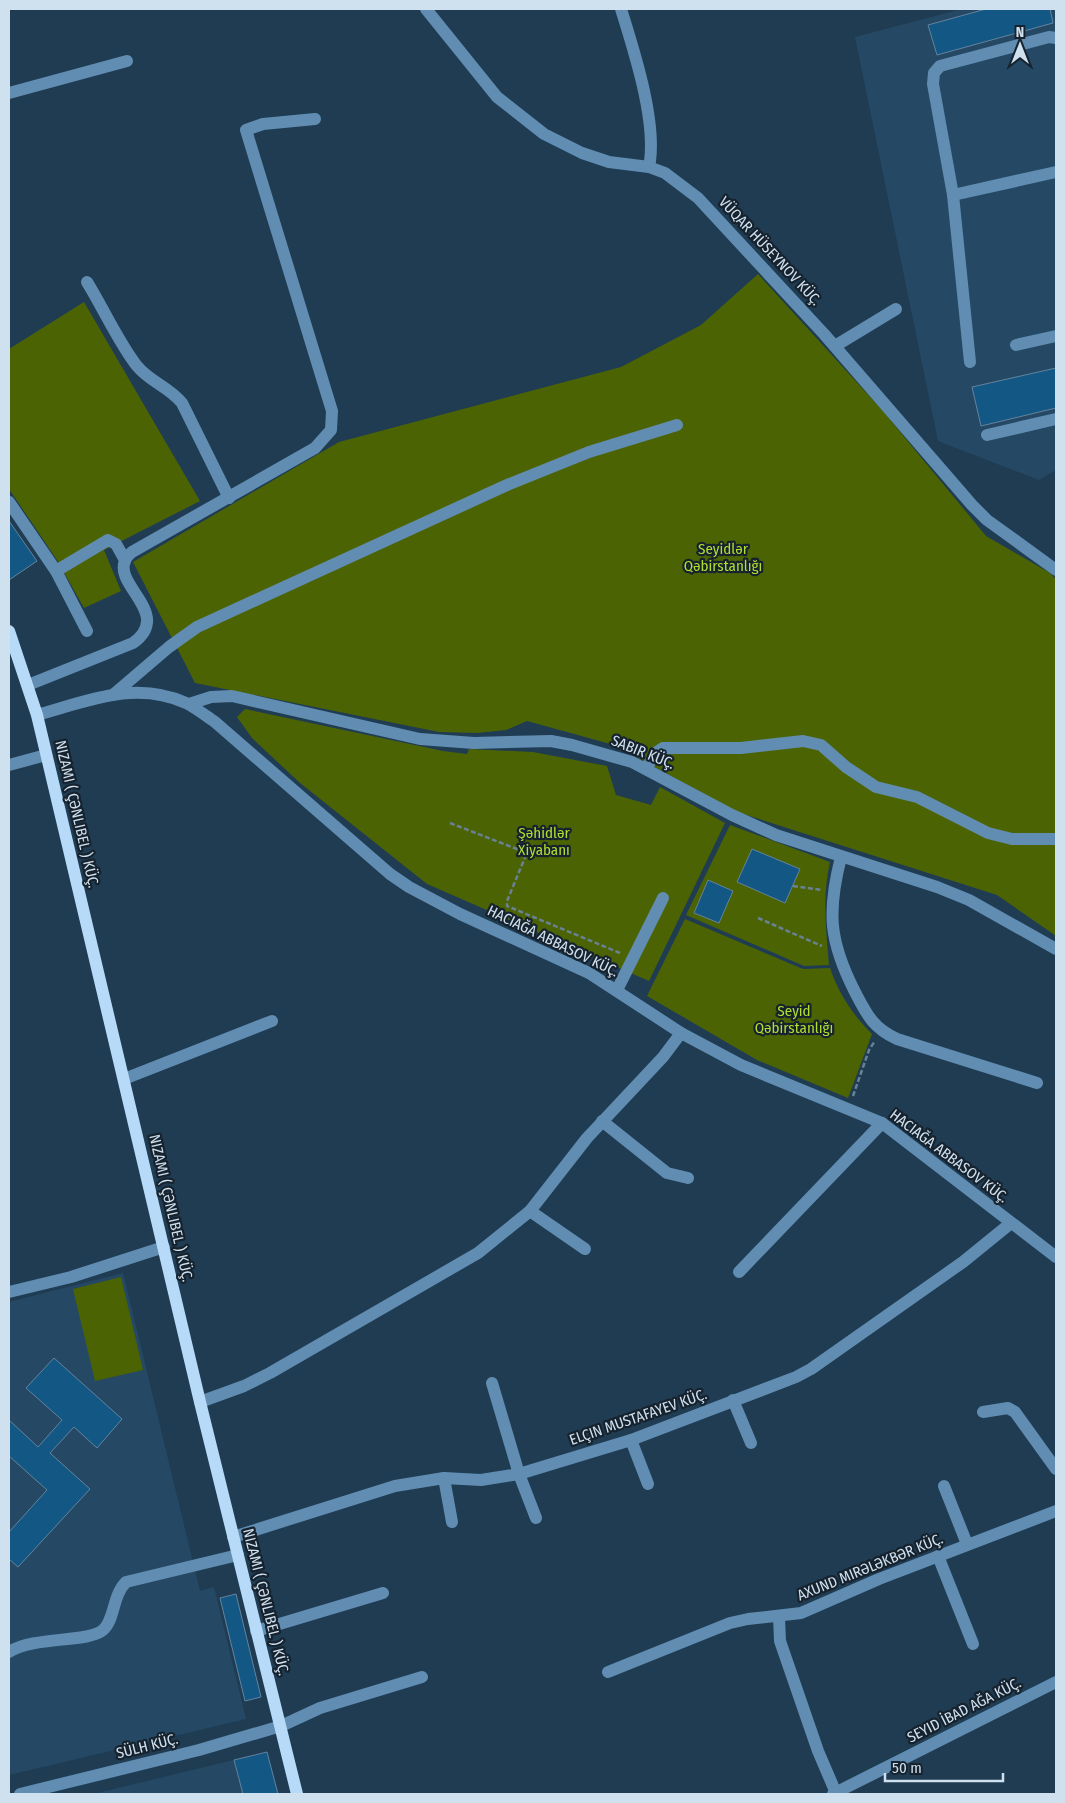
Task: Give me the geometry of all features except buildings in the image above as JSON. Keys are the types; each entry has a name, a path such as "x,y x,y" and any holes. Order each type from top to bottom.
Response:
{"main road":[{"name":"NIZAMI ( ÇƏNLIBEL ) KÜÇ.","path":"9,631 37,715 200,1402 298,1794"}],"street":[{"name":"VÜQAR HÜSEYNOV KÜÇ.","path":"426,9 498,97 544,134 582,153 600,159 649,167 677,181 698,198 835,346 982,515 1056,570"},
{"path":"621,9 644,87 651,145 649,167"},
{"path":"970,362 953,195 933,84 934,73 940,66 1049,37 1056,38"},
{"path":"9,93 127,61"},
{"path":"28,685 134,643 141,638 146,629 147,615 124,569 125,560 132,552 315,448 331,430 332,411 246,130 263,124 315,119"},
{"path":"953,195 1056,172"},
{"path":"87,282 136,365 148,377 171,390 182,403 228,498"},
{"path":"835,346 896,309"},
{"path":"1016,345 1056,336"},
{"path":"987,435 1056,419"},
{"path":"114,694 197,627 507,485 589,452 677,425"},
{"path":"9,502 56,571 87,631"},
{"path":"56,571 108,540 116,544 125,560"},
{"path":"37,715 114,694 147,692 170,696 189,704 215,722 390,874 409,887 460,914 581,970 617,990 681,1032 741,1064 882,1123 1056,1258"},
{"name":"SABIR KÜÇ.","path":"189,704 211,697 232,696 420,739 474,744 551,741 572,744 646,768 746,822 776,835 910,878 969,900 1056,949"},
{"path":"646,768 657,752 663,748 741,748 802,741 821,745 846,767 876,787 917,796 988,833 1012,839 1056,839"},
{"path":"9,765 46,755"},
{"path":"841,857 833,892 836,947 840,962 867,1014 882,1032 1036,1083"},
{"path":"617,990 663,898"},
{"path":"124,1079 272,1021"},
{"path":"200,1402 244,1386 270,1373 478,1253 530,1211 602,1121 663,1057 681,1032"},
{"path":"602,1121 667,1173 688,1178"},
{"path":"739,1272 882,1123"},
{"path":"530,1211 585,1250"},
{"name":"ELÇIN MUSTAFAYEV KÜÇ.","path":"233,1537 395,1486 444,1478 481,1480 519,1474 631,1440 811,1369 963,1262 1010,1223"},
{"path":"9,1292 70,1277 164,1247"},
{"path":"492,1383 519,1474 536,1518"},
{"path":"734,1400 751,1443"},
{"path":"983,1412 1008,1408 1016,1412 1056,1469"},
{"path":"631,1440 648,1484"},
{"path":"444,1478 452,1522"},
{"path":"944,1486 968,1544"},
{"name":"AXUND MIRƏLƏKBƏR KÜÇ.","path":"608,1672 730,1623 801,1613 968,1544 1056,1511"},
{"path":"9,1652 28,1642 93,1635 103,1630 118,1590 126,1582 238,1555"},
{"path":"938,1556 973,1644"},
{"path":"256,1631 382,1593"},
{"path":"779,1617 780,1642 834,1793"},
{"name":"SÜLH KÜÇ.","path":"20,1794 198,1750 281,1726 320,1708 422,1677"},
{"name":"SEYID İBAD AĞA KÜÇ.","path":"834,1793 1056,1682"}],"path":[{"path":"450,823 522,851 526,855 507,901 507,906 633,958"},
{"path":"793,886 833,892"},
{"path":"758,918 819,946 836,947"},
{"path":"848,1109 869,1050 882,1032"}],"shaded area":[{"path":"962,9 1056,9 1056,470 1039,480 938,441 855,37"},
{"path":"123,1273 200,1591 214,1587 246,1719 9,1775 9,1302"},
{"path":"234,1760 243,1794 93,1794"}],"green space":[{"name":"Seyidlər Qəbirstanlığı","path":"758,274 882,410 986,536 1050,573 1056,579 1056,936 997,895 737,812 614,745 527,721 506,730 477,733 439,732 195,683 133,562 339,442 621,367 701,325"},
{"path":"84,302 200,501 104,550 121,591 84,608 57,560 9,489 9,349"},
{"name":"Şəhidlər Xiyabanı","path":"245,709 443,751 467,754 469,749 533,752 607,766 616,795 651,805 660,787 725,823 649,981 427,884 300,783 252,738 237,717"},
{"path":"730,825 830,862 825,900 829,965 804,966 686,915"},
{"name":"Seyid Qəbirstanlığı","path":"685,919 803,969 830,968 847,1003 872,1034 848,1098 757,1060 647,996"},
{"path":"121,1277 143,1370 95,1381 73,1289"}]}
